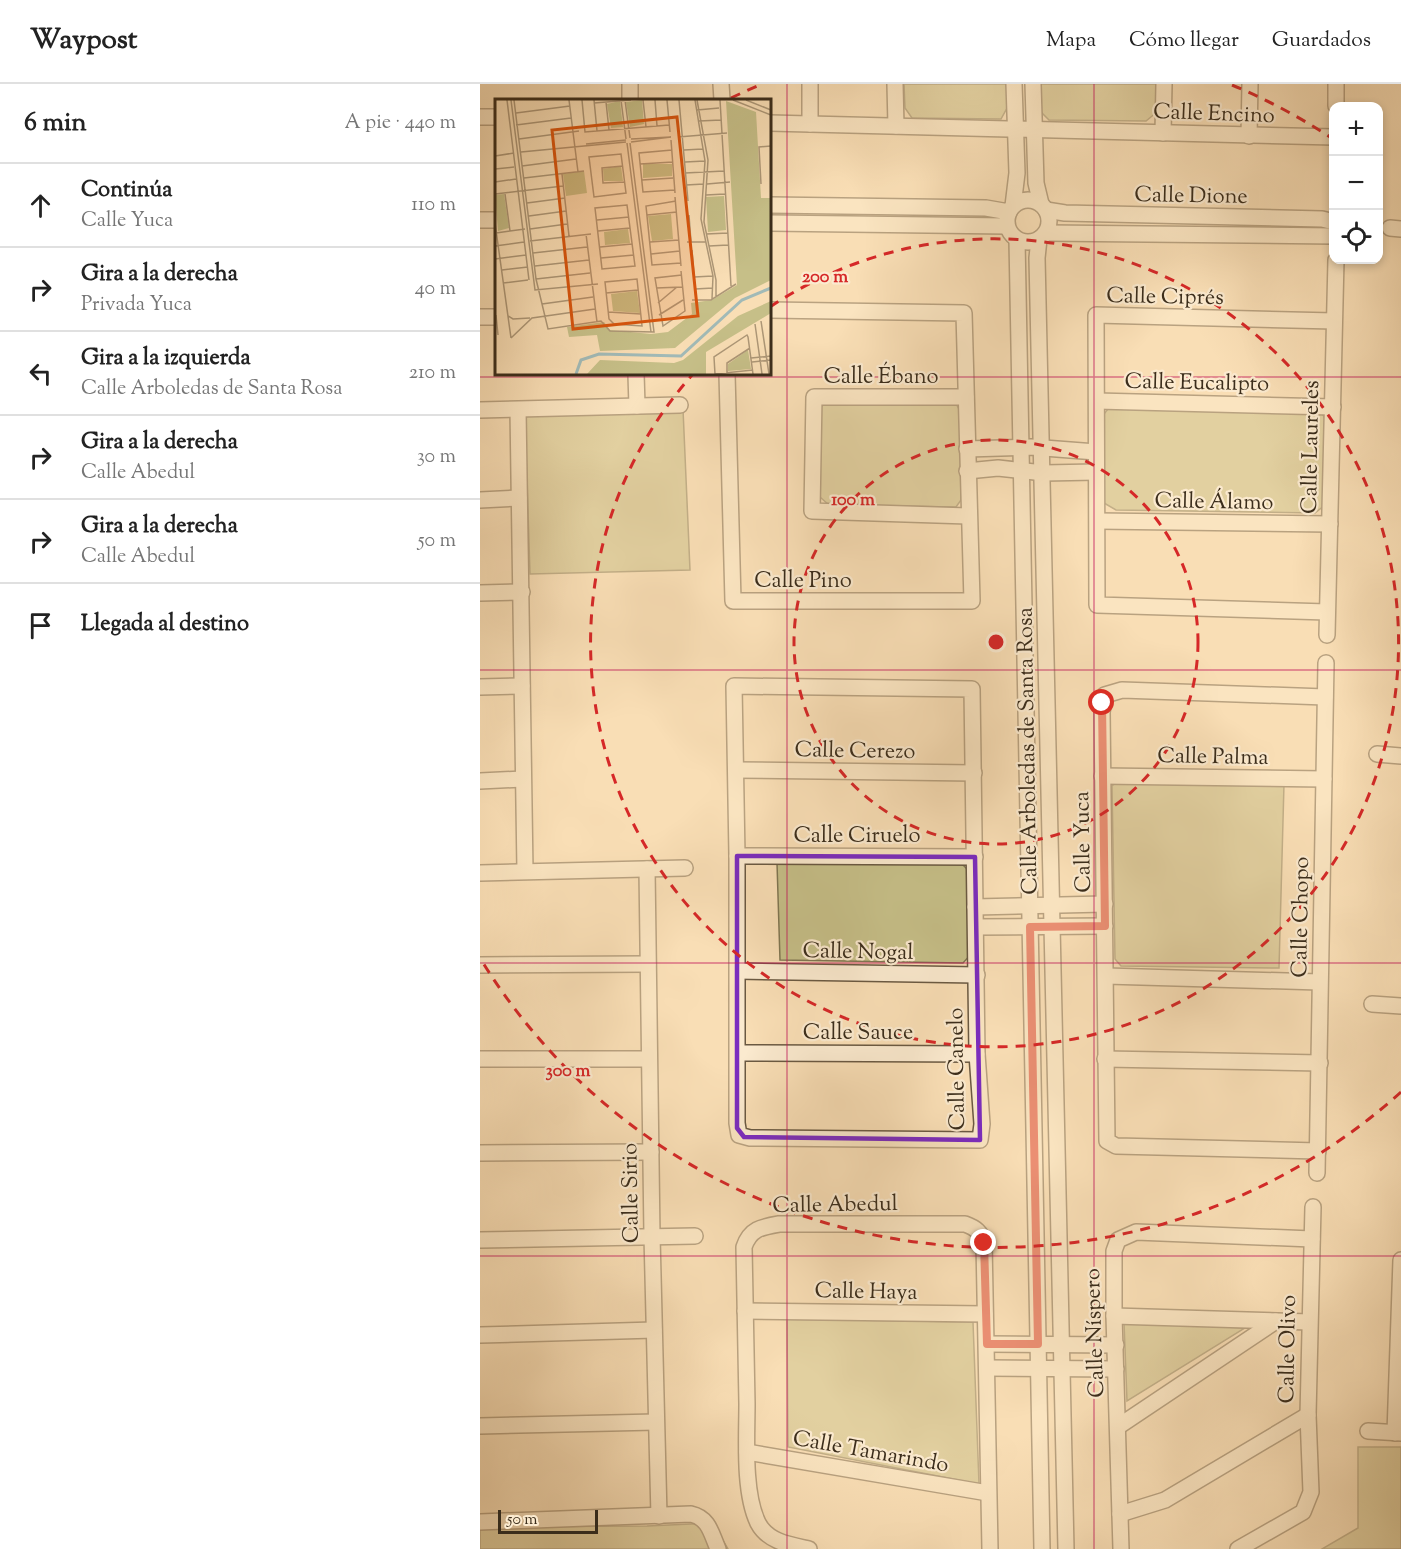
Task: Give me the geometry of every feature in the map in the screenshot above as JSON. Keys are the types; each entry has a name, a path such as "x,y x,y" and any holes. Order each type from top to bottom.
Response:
{"street":[{"path":"810,84 810,124"},
{"path":"895,84 896,126"},
{"path":"1014,84 1017,173 1010,215 1017,240 1032,242 1043,236 1049,217 1036,183 1033,84"},
{"path":"1163,133 1164,84"},
{"path":"1249,136 1250,84"},
{"path":"1336,84 1336,102"},
{"name":"Calle Encino","path":"771,123 1329,137"},
{"path":"771,224 1010,215 1027,200 1044,207"},
{"path":"771,205 986,208 1010,215"},
{"name":"Calle Dione","path":"1044,207 1065,213 1329,221"},
{"name":"Calle Dione","path":"1043,236 1329,236"},
{"name":"Calle Arboledas de Santa Rosa","path":"1042,1549 1030,904 1032,448 1037,258 1043,236"},
{"name":"Calle Arboledas de Santa Rosa","path":"1017,240 1032,448 1053,927 1066,1549"},
{"name":"Calle Laureles","path":"1327,635 1336,264"},
{"name":"Calle Pino","path":"728,375 733,601 972,601 964,312 771,310"},
{"name":"Calle Ciprés","path":"1327,612 1097,605 1096,315 1334,321"},
{"path":"636,375 637,406"},
{"name":"Calle Ébano","path":"966,397 813,397 812,511 968,516"},
{"name":"Calle Eucalipto","path":"1097,401 1333,407"},
{"path":"480,410 680,405"},
{"path":"518,410 525,871"},
{"path":"967,449 1032,448 1096,452"},
{"path":"967,471 988,468 1033,472 1096,472"},
{"path":"480,500 519,498"},
{"name":"Calle Álamo","path":"1098,520 1330,524"},
{"path":"480,593 522,592"},
{"name":"Calle Chopo","path":"1317,1173 1326,663"},
{"path":"480,687 522,686"},
{"name":"Calle Canelo","path":"734,686 972,689 974,773 977,1054 982,1131 980,1140 744,1137 740,1135 737,1128 738,971 734,686"},
{"name":"Calle Yuca","path":"1318,1151 1111,1144 1106,1133 1102,703 1105,695 1112,691 1325,697"},
{"path":"1377,754 1401,756"},
{"name":"Calle Cerezo","path":"736,770 974,773"},
{"name":"Calle Palma","path":"1102,776 1324,779"},
{"path":"480,781 524,779"},
{"name":"Calle Ciruelo","path":"737,856 975,857"},
{"path":"480,873 685,868"},
{"name":"Calle Sirio","path":"647,869 652,1236 660,1516"},
{"path":"975,906 1104,904"},
{"path":"976,927 1105,926"},
{"path":"480,965 648,964"},
{"name":"Calle Nogal","path":"738,971 977,975"},
{"path":"1106,976 1319,982"},
{"path":"1372,1004 1401,1006"},
{"name":"Calle Sauce","path":"738,1053 977,1054"},
{"path":"480,1059 649,1059"},
{"path":"1105,1059 1320,1063"},
{"path":"480,1153 651,1152"},
{"name":"Calle Olivo","path":"1238,1549 1303,1512 1311,1491 1308,1415 1313,1207"},
{"name":"Calle Abedul","path":"809,1549 780,1543 766,1533 758,1523 752,1501 747,1452 744,1247 750,1233 760,1227 779,1224 965,1224 981,1234 984,1243 987,1344 990,1549"},
{"name":"Calle Níspero","path":"1121,1549 1114,1316 1114,1251 1118,1240 1136,1232 1312,1239"},
{"path":"480,1240 695,1236"},
{"path":"1368,1431 1398,1433 1401,1260"},
{"name":"Calle Haya","path":"745,1311 985,1314"},
{"path":"1114,1316 1309,1322"},
{"path":"1119,1426 1276,1321"},
{"path":"480,1335 654,1330"},
{"path":"987,1344 1116,1345"},
{"path":"987,1368 1116,1369"},
{"path":"1120,1514 1165,1500 1308,1415"},
{"path":"480,1426 656,1422"},
{"name":"Calle Tamarindo","path":"747,1452 988,1493"},
{"path":"480,1522 691,1514 701,1517 708,1524 718,1549"}],"highlighted area":[{"path":"737,856 975,857 980,1140 744,1137 737,1128"}],"shaded area":[{"path":"904,84 1007,84 1007,108 1001,119 912,118 905,108"},
{"path":"1041,84 1158,84 1157,112 1146,121 1049,120 1041,112"},
{"path":"828,400 955,402 960,411 961,500 956,507 829,505 820,497 819,409"},
{"path":"1112,404 1319,408 1326,420 1325,505 1315,513 1116,510 1104,503 1104,414"},
{"path":"683,409 690,570 530,574 525,416"},
{"path":"1118,780 1284,784 1279,968 1121,966 1115,959 1112,786"},
{"path":"960,862 968,870 972,953 963,963 780,960 777,863"},
{"path":"787,1319 973,1322 979,1484 788,1447"},
{"path":"1124,1322 1245,1328 1127,1401"},
{"path":"1358,1447 1401,1447 1401,1549 1322,1549 1358,1528"},
{"path":"713,1523 728,1549 480,1549 480,1527 647,1526"}],"route":[{"path":"984,1243 987,1344 1038,1344 1030,927 1105,926 1102,703"}]}
